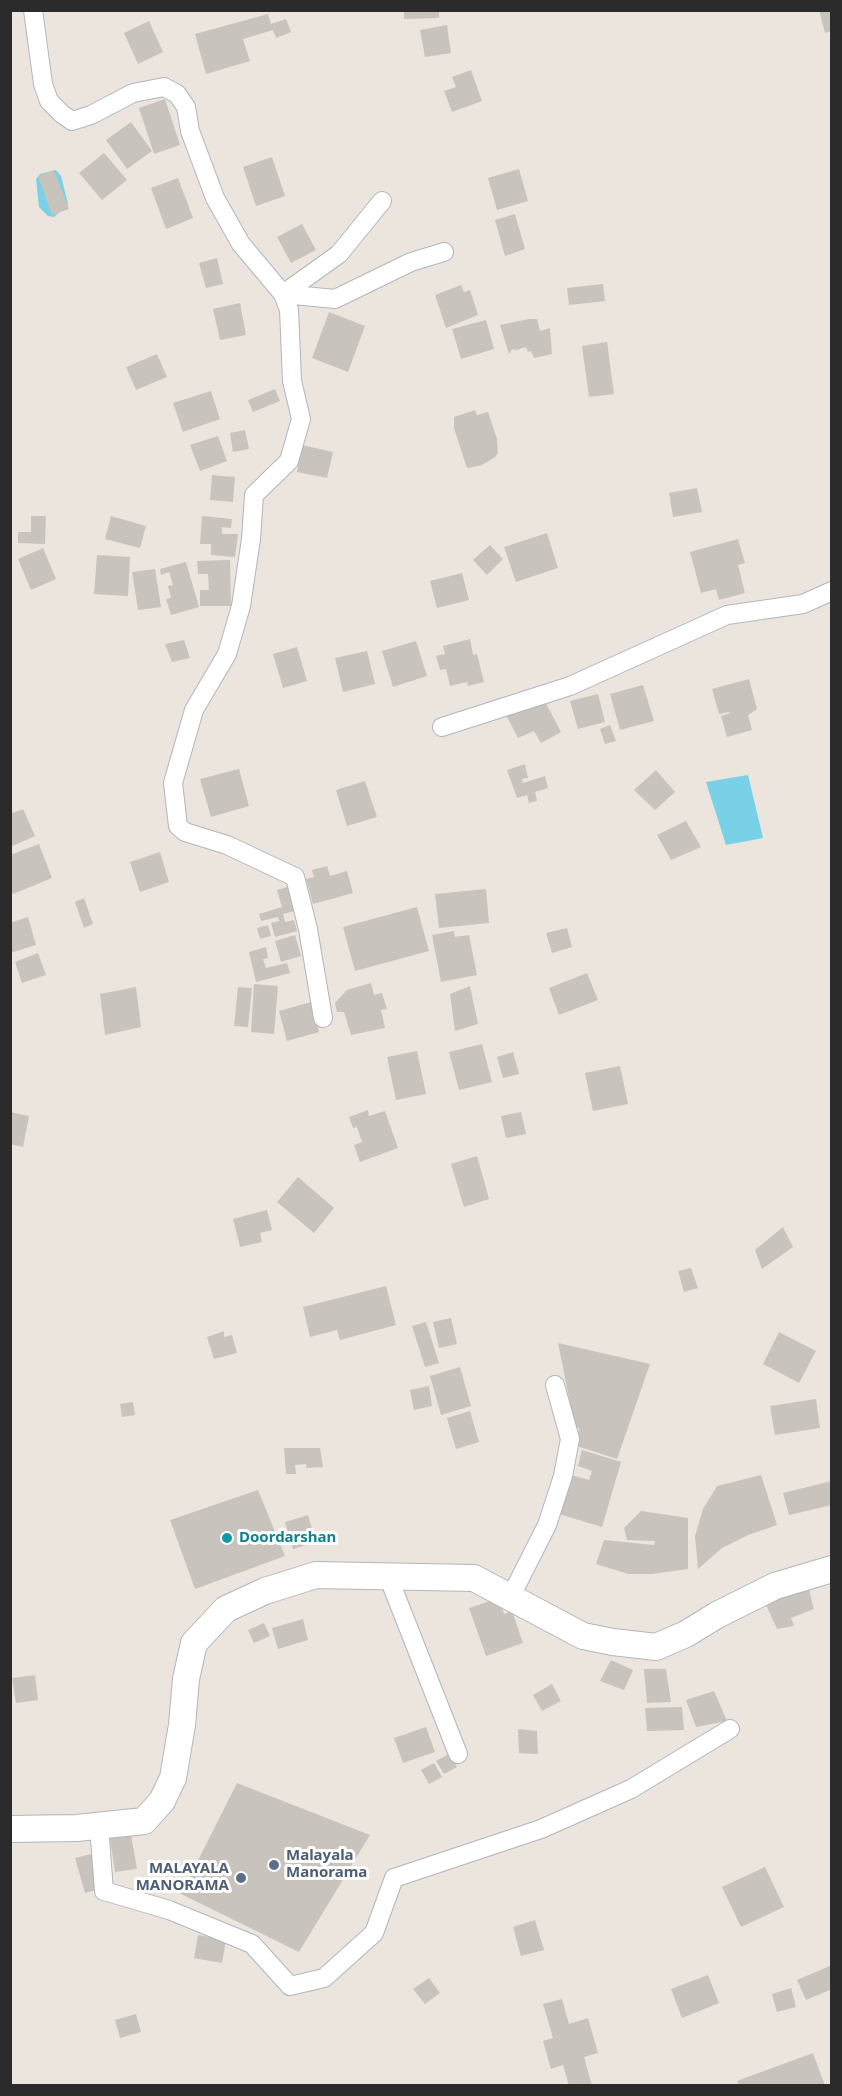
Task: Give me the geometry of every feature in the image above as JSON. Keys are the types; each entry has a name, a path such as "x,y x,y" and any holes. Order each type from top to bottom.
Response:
{"main road":[{"path":"10,1829 77,1828 144,1821 162,1801 173,1778 182,1725 186,1679 194,1643 226,1609 265,1591 316,1575 474,1578 582,1636 656,1647 686,1634 717,1615 775,1586 831,1569"}],"street":[{"path":"33,10 40,72 49,101 72,121 91,115 133,93 164,87 177,94 186,107 190,131 215,198 241,244 283,294 289,310 292,381 301,418 289,460 254,495 242,606 227,654 194,710 173,783 178,826 185,832 227,845 295,877 308,929 323,1018"},
{"path":"283,294 339,254 382,201"},
{"path":"283,294 335,299 411,262 444,252"},
{"path":"442,727 570,686 727,615 803,604 831,591"},
{"path":"510,1598 547,1525 563,1476 570,1439 555,1385"},
{"path":"388,1576 458,1754"},
{"path":"99,1826 104,1891 169,1910 252,1944 291,1986 324,1978 374,1932 394,1878 541,1829 631,1789 730,1729"}],"water":[{"path":"56,170 61,176 68,204 54,217 48,216 39,207 36,179 40,174"},
{"path":"748,775 763,838 726,845 706,782"}],"building":[{"path":"404,10 439,10 439,18 404,19"},
{"path":"819,10 832,10 832,31 825,33"},
{"path":"268,14 271,24 286,19 291,32 276,38 273,30 243,39 250,61 206,74 195,34"},
{"path":"149,21 163,52 138,64 124,33"},
{"path":"447,25 451,53 425,57 420,30"},
{"path":"471,70 482,101 452,112 444,91 456,87 452,77"},
{"path":"165,99 180,145 154,154 139,108"},
{"path":"131,122 152,151 127,169 106,140"},
{"path":"104,153 127,180 102,200 79,173"},
{"path":"272,157 285,196 256,206 243,167"},
{"path":"519,169 528,201 497,210 488,178"},
{"path":"54,170 69,209 52,215 38,176"},
{"path":"178,178 193,218 166,229 151,188"},
{"path":"515,214 525,249 505,256 495,220"},
{"path":"302,224 316,250 291,263 277,237"},
{"path":"217,258 223,284 206,288 199,263"},
{"path":"603,284 605,301 569,305 567,288"},
{"path":"461,285 464,292 470,290 478,315 446,328 435,295"},
{"path":"240,303 246,335 220,340 213,309"},
{"path":"329,312 365,326 348,372 312,358"},
{"path":"537,319 540,331 550,328 552,354 534,358 526,347 512,349 509,354 500,325"},
{"path":"486,320 494,349 461,359 452,329"},
{"path":"607,342 614,394 589,397 582,346"},
{"path":"157,354 167,377 136,390 126,367"},
{"path":"275,389 280,401 253,412 248,400"},
{"path":"211,391 220,419 183,432 173,403"},
{"path":"475,410 477,415 488,412 497,439 498,453 482,465 467,468 454,428 454,417"},
{"path":"245,430 249,449 233,452 230,433"},
{"path":"218,436 227,461 200,471 190,445"},
{"path":"302,445 333,452 327,478 297,472"},
{"path":"212,475 235,477 233,502 210,500"},
{"path":"697,488 702,512 673,517 669,493"},
{"path":"31,516 46,516 45,544 18,543 18,532 31,532"},
{"path":"111,516 146,526 140,548 105,539"},
{"path":"202,516 232,519 231,528 222,527 222,534 238,534 235,557 211,555 211,544 200,544"},
{"path":"547,533 558,568 516,582 504,547"},
{"path":"738,539 745,563 738,565 745,593 719,600 716,589 701,593 690,552"},
{"path":"490,545 503,559 487,575 473,560"},
{"path":"43,548 56,579 31,590 18,559"},
{"path":"97,555 130,557 128,596 94,594"},
{"path":"230,560 231,606 200,606 200,590 209,590 208,574 198,574 197,561"},
{"path":"186,562 199,607 171,615 166,599 171,598 168,586 173,585 169,572 161,575 160,569"},
{"path":"155,569 161,607 138,610 132,572"},
{"path":"462,573 469,600 437,608 430,581"},
{"path":"470,639 473,655 477,654 484,682 468,686 467,682 450,686 446,669 440,670 436,656 445,654 443,646"},
{"path":"184,640 190,658 172,662 165,644"},
{"path":"416,641 427,676 393,687 382,651"},
{"path":"297,647 307,681 283,688 273,654"},
{"path":"367,651 375,684 343,692 335,658"},
{"path":"749,679 757,709 748,715 752,730 727,737 721,716 730,713 719,714 712,689"},
{"path":"643,685 654,721 620,730 610,694"},
{"path":"598,694 605,722 578,729 570,701"},
{"path":"542,696 561,732 541,743 534,731 518,738 506,715"},
{"path":"610,725 616,741 605,744 600,729"},
{"path":"525,764 528,778 522,779 523,783 545,776 548,788 535,792 537,801 529,803 527,795 517,798 507,770"},
{"path":"239,769 249,806 211,817 200,779"},
{"path":"656,770 675,792 655,810 634,790"},
{"path":"365,781 377,817 347,826 336,790"},
{"path":"23,809 35,836 10,847 10,814"},
{"path":"686,821 701,847 671,860 657,835"},
{"path":"39,844 52,878 13,894 10,886 10,855"},
{"path":"160,852 169,882 140,892 130,862"},
{"path":"327,866 330,876 347,871 353,893 313,904 306,879 314,877 312,870"},
{"path":"291,886 298,910 283,914 285,922 294,920 297,931 275,937 271,923 279,921 278,917 261,921 259,914 282,907 277,890"},
{"path":"486,889 489,923 439,928 435,894"},
{"path":"84,898 93,924 84,928 75,902"},
{"path":"417,907 429,951 355,971 343,927"},
{"path":"28,917 36,945 10,953 10,923"},
{"path":"268,925 271,936 260,939 257,928"},
{"path":"567,928 572,947 552,953 546,933"},
{"path":"454,931 455,937 469,935 477,975 441,982 432,935"},
{"path":"295,935 301,956 281,962 275,941"},
{"path":"266,947 268,958 263,959 266,968 287,963 290,973 256,982 249,952"},
{"path":"38,953 46,975 22,983 15,962"},
{"path":"587,973 598,1000 559,1015 549,988"},
{"path":"371,983 374,995 382,993 387,1009 381,1010 385,1028 351,1035 344,1012 337,1012 335,1003 347,990"},
{"path":"254,984 278,986 274,1034 251,1032"},
{"path":"470,986 478,1024 455,1031 450,994"},
{"path":"136,987 141,1027 105,1035 100,994"},
{"path":"238,987 252,988 248,1027 234,1026"},
{"path":"311,1002 319,1032 287,1041 279,1011"},
{"path":"482,1044 492,1082 459,1090 449,1052"},
{"path":"417,1051 426,1094 396,1100 387,1057"},
{"path":"513,1052 519,1074 503,1078 497,1057"},
{"path":"620,1066 628,1104 593,1111 585,1073"},
{"path":"368,1110 369,1116 385,1111 398,1148 360,1162 354,1145 362,1142 357,1127 353,1128 349,1117"},
{"path":"10,1112 29,1116 23,1147 10,1144"},
{"path":"521,1112 526,1134 506,1138 501,1116"},
{"path":"477,1156 489,1199 464,1207 451,1164"},
{"path":"298,1177 334,1208 314,1233 277,1202"},
{"path":"267,1210 272,1230 260,1233 262,1242 240,1247 233,1219"},
{"path":"783,1227 793,1247 762,1269 755,1250"},
{"path":"691,1268 698,1288 684,1292 678,1271"},
{"path":"386,1286 396,1325 340,1340 337,1330 310,1337 303,1307"},
{"path":"451,1318 457,1344 439,1348 433,1322"},
{"path":"426,1322 439,1363 425,1367 412,1326"},
{"path":"224,1331 224,1337 232,1335 237,1353 214,1359 207,1337"},
{"path":"779,1332 816,1351 799,1383 763,1364"},
{"path":"558,1343 650,1364 617,1459 577,1446 579,1428 575,1427"},
{"path":"460,1367 471,1406 441,1415 430,1376"},
{"path":"429,1386 432,1406 414,1410 410,1390"},
{"path":"816,1399 820,1428 775,1435 770,1406"},
{"path":"133,1402 135,1415 122,1417 120,1404"},
{"path":"470,1411 479,1442 456,1449 447,1418"},
{"path":"284,1448 320,1448 323,1467 306,1468 306,1464 295,1465 296,1474 286,1474"},
{"path":"582,1450 621,1462 602,1527 559,1514 571,1475 589,1480 592,1471 578,1466"},
{"path":"761,1475 777,1525 748,1535 722,1548 698,1569 695,1536 703,1509 717,1486"},
{"path":"832,1481 832,1505 789,1515 783,1493"},
{"name":"Doordarshan","path":"258,1490 285,1556 195,1589 170,1520"},
{"path":"641,1511 688,1518 688,1569 652,1574 628,1574 596,1564 604,1540 654,1545 655,1541 627,1540 624,1528"},
{"path":"308,1515 316,1542 293,1549 285,1522"},
{"path":"808,1586 814,1609 791,1618 794,1626 777,1629 766,1605"},
{"path":"499,1598 504,1614 512,1611 523,1643 486,1656 469,1608"},
{"path":"303,1619 308,1640 278,1649 272,1628"},
{"path":"264,1623 270,1636 254,1643 248,1630"},
{"path":"611,1660 633,1670 624,1690 600,1681"},
{"path":"644,1669 666,1669 671,1702 647,1703"},
{"path":"35,1675 38,1700 16,1703 12,1678"},
{"path":"552,1684 561,1701 542,1711 533,1695"},
{"path":"714,1691 727,1721 696,1727 686,1700"},
{"path":"682,1707 684,1730 647,1731 645,1708"},
{"path":"426,1727 435,1752 403,1763 394,1738"},
{"path":"518,1729 537,1731 538,1754 519,1753"},
{"path":"449,1754 457,1767 444,1774 436,1761"},
{"path":"434,1763 442,1777 429,1784 421,1770"},
{"name":"Malayala Manorama","path":"237,1783 370,1835 299,1952 181,1894"},
{"path":"130,1829 137,1869 115,1872 109,1832"},
{"path":"91,1854 101,1889 85,1893 75,1858"},
{"path":"765,1867 784,1907 741,1927 722,1887"},
{"path":"535,1920 544,1950 521,1956 513,1927"},
{"path":"198,1935 226,1940 222,1963 194,1958"},
{"path":"832,1965 832,1989 806,2000 797,1980"},
{"path":"708,1975 719,2003 682,2018 671,1989"},
{"path":"429,1978 440,1993 425,2004 413,1989"},
{"path":"791,1988 796,2007 777,2012 772,1994"},
{"path":"562,1999 569,2024 588,2018 598,2053 584,2057 592,2086 569,2086 563,2065 551,2069 543,2041 553,2038 543,2004"},
{"path":"136,2014 141,2032 120,2038 115,2020"},
{"path":"813,2053 825,2086 739,2086 737,2081"}],"place":[{"name":"Doordarshan","path":"227,1538"},
{"name":"Malayala Manorama","path":"274,1865"},
{"name":"MALAYALA MANORAMA","path":"241,1878"}]}
